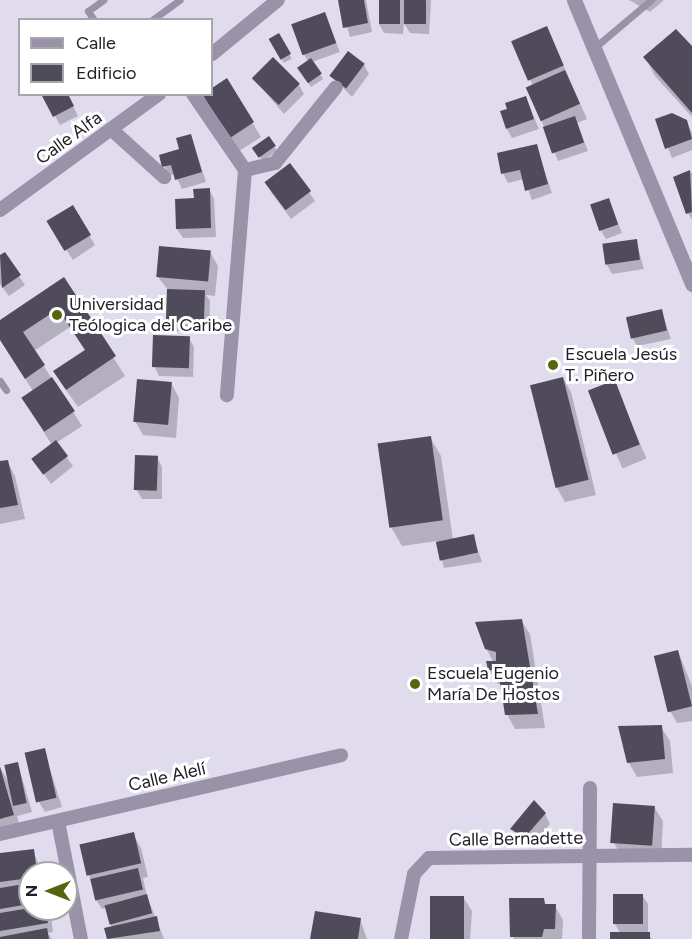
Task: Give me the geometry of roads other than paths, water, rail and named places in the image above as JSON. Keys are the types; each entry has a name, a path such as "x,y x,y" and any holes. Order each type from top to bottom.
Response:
{"street":[{"path":"213,53 278,0"},
{"path":"572,0 692,284"},
{"path":"245,170 275,163 336,87"},
{"name":"Calle Alfa","path":"0,210 156,96"},
{"path":"194,96 245,170 227,395"},
{"path":"111,129 164,177"},
{"name":"Calle Alelí","path":"0,834 341,755"},
{"path":"589,939 590,788"},
{"path":"58,821 81,939"},
{"name":"Calle Bernadette","path":"401,939 414,874 429,858 692,855"}],"lane":[{"path":"93,18 88,11 103,0"},
{"path":"155,18 180,0"},
{"path":"594,48 651,0"},
{"path":"0,381 6,390"}],"place":[{"name":"Universidad Teólogica del Caribe","path":"57,315"},
{"name":"Escuela Jesús T. Piñero","path":"553,365"},
{"name":"Escuela Eugenio María De Hostos","path":"415,684"}]}
